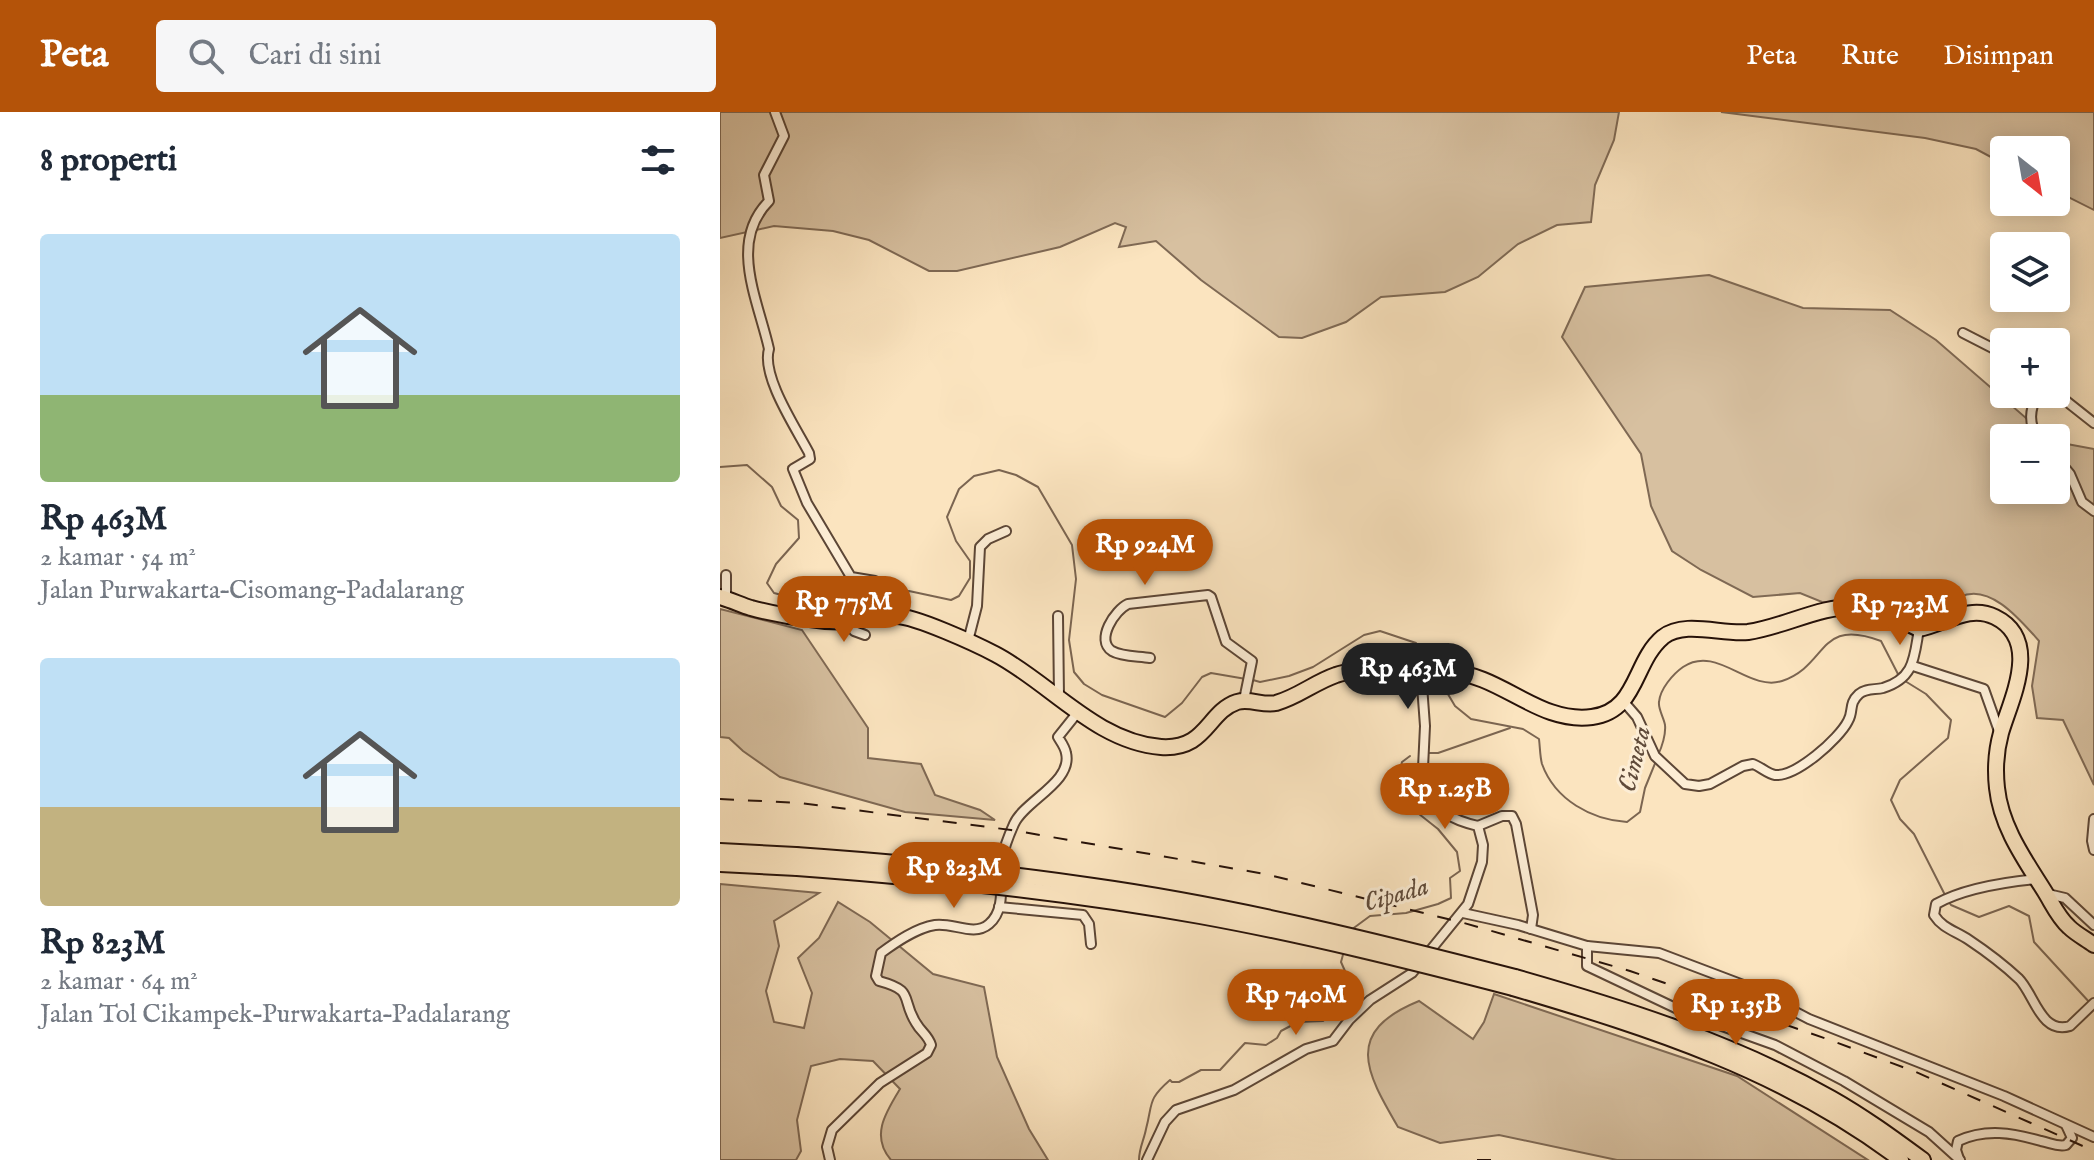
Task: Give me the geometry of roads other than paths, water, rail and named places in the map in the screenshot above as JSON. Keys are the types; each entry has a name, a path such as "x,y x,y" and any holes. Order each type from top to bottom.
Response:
{"highway":[{"path":"723,598 790,616 848,621 881,602 902,616 999,656 1107,729 1137,743 1174,747 1206,731 1226,708 1245,695 1261,704 1280,702 1319,682 1353,670 1471,675 1549,713 1576,718 1604,715 1624,702 1653,649 1674,631 1751,631 1854,606 1873,609 1919,629 1970,613 1997,618 2008,627 2019,649 2020,668 1996,756 1997,790 2008,828 2057,914 2094,945"},
{"path":"720,851 796,861 996,873 1154,896 1319,928 1659,1021 1731,1048 1832,1098 1923,1160"},
{"path":"720,864 796,861"},
{"path":"1514,982 1737,1064 1833,1112 1901,1160"}],"street":[{"path":"775,112 784,136 764,175 769,201 759,212 748,236 747,263 769,349 766,360 789,416 809,453 810,459 793,469 804,497 851,577 875,581 881,602"},
{"path":"1963,333 1990,347"},
{"path":"2070,404 2094,423"},
{"path":"2070,474 2082,502 2094,511"},
{"path":"968,641 977,606 980,547 988,539 1006,531"},
{"path":"723,598 726,575"},
{"path":"1150,658 1116,653 1108,647 1106,637 1118,609 1128,604 1204,595 1211,597 1226,642 1252,661 1245,695"},
{"path":"1058,616 1059,696"},
{"path":"848,621 854,631 865,635"},
{"path":"1624,702 1637,717 1658,758 1685,784 1699,786 1753,764 1771,774 1785,775 1800,768 1836,737 1849,721 1850,706 1860,693 1894,683 1905,676 1913,666 1919,629"},
{"path":"1913,666 1984,689 2001,734"},
{"path":"1425,672 1421,782 1427,798 1444,812 1478,826 1505,815 1512,816 1533,915 1531,929"},
{"path":"830,1160 827,1147 832,1130 880,1083 927,1053 931,1045 928,1036 914,1019 904,991 879,981 876,976 877,960 881,953 899,940 934,925 975,929 985,927 996,917 1002,858 1015,820 1067,767 1067,756 1058,737 1079,711"},
{"path":"2094,819 2094,850"},
{"path":"1147,1160 1165,1122 1176,1110 1234,1090 1306,1049 1333,1041 1370,1000 1412,973 1442,933 1463,913 1470,899 1482,862 1483,845 1478,826"},
{"path":"2036,879 2003,883 1950,896 1936,904 1934,915 1942,925 1967,938 2004,965 2024,985 2045,1020 2064,1028 2090,1007"},
{"path":"2047,894 2065,898 2094,925"},
{"path":"999,907 1083,915 1089,924 1091,944"},
{"path":"1463,913 1587,946 1659,953 1746,986 1809,1019 2004,1096 2094,1137"},
{"path":"1587,946 1587,966 1686,1013 1775,1045 1844,1081 1929,1132 1960,1160"},
{"path":"1960,1160 1956,1150 1958,1141 1983,1133 2001,1132 2056,1146 2066,1145 2072,1138 2066,1125"}],"waterway":[{"name":"Cimeta","path":"720,467 747,465 772,487 781,506 798,520 799,538 776,564 767,583 774,593 826,603 877,597"},
{"name":"Cimeta","path":"884,595 909,591 951,600 959,596 970,578 970,561 956,541 947,517 959,489 974,476 999,470 1038,487 1072,545 1076,579 1069,640 1074,672 1084,684 1102,695 1165,717 1182,703 1202,677 1211,673 1246,679"},
{"name":"Cimeta","path":"1253,680 1260,682 1289,676 1313,667 1364,635 1380,631 1416,643 1429,663"},
{"name":"Cimeta","path":"1658,755 1665,729 1659,705 1662,692 1679,670 1696,661 1720,664 1769,683 1782,681 1797,674 1834,639 1860,635 1881,641 1900,678"},
{"name":"Cimeta","path":"1439,679 1455,706 1471,719 1523,729 1539,739 1542,764 1556,788 1576,806 1601,817 1627,822 1640,812 1645,788 1656,761"},
{"name":"Cimeta","path":"1905,681 1926,694 1951,720 1948,738 1900,780 1891,800 1900,819 1914,834 1945,895"},
{"name":"Cipada","path":"1428,753 1438,753 1510,728"},
{"name":"Cipada","path":"1351,930 1370,916 1406,913 1451,898 1450,878 1460,871 1457,852 1438,829 1395,795 1402,762 1410,756"},
{"name":"Cimeta","path":"1948,901 1979,917 2009,906 2029,916 2034,942 2091,1004"},
{"name":"Cipada","path":"1139,1160 1152,1102 1170,1080 1179,1082 1201,1070 1220,1070 1245,1043 1266,1045 1281,1031 1298,1022 1323,1021 1334,1011 1336,1000 1352,987 1341,962 1344,951"}],"railway":[{"path":"720,799 800,803 1011,830 1265,874 1464,923 1630,971 1830,1040 1916,1072 2094,1151"},
{"path":"1477,1160 1502,1160"}]}
